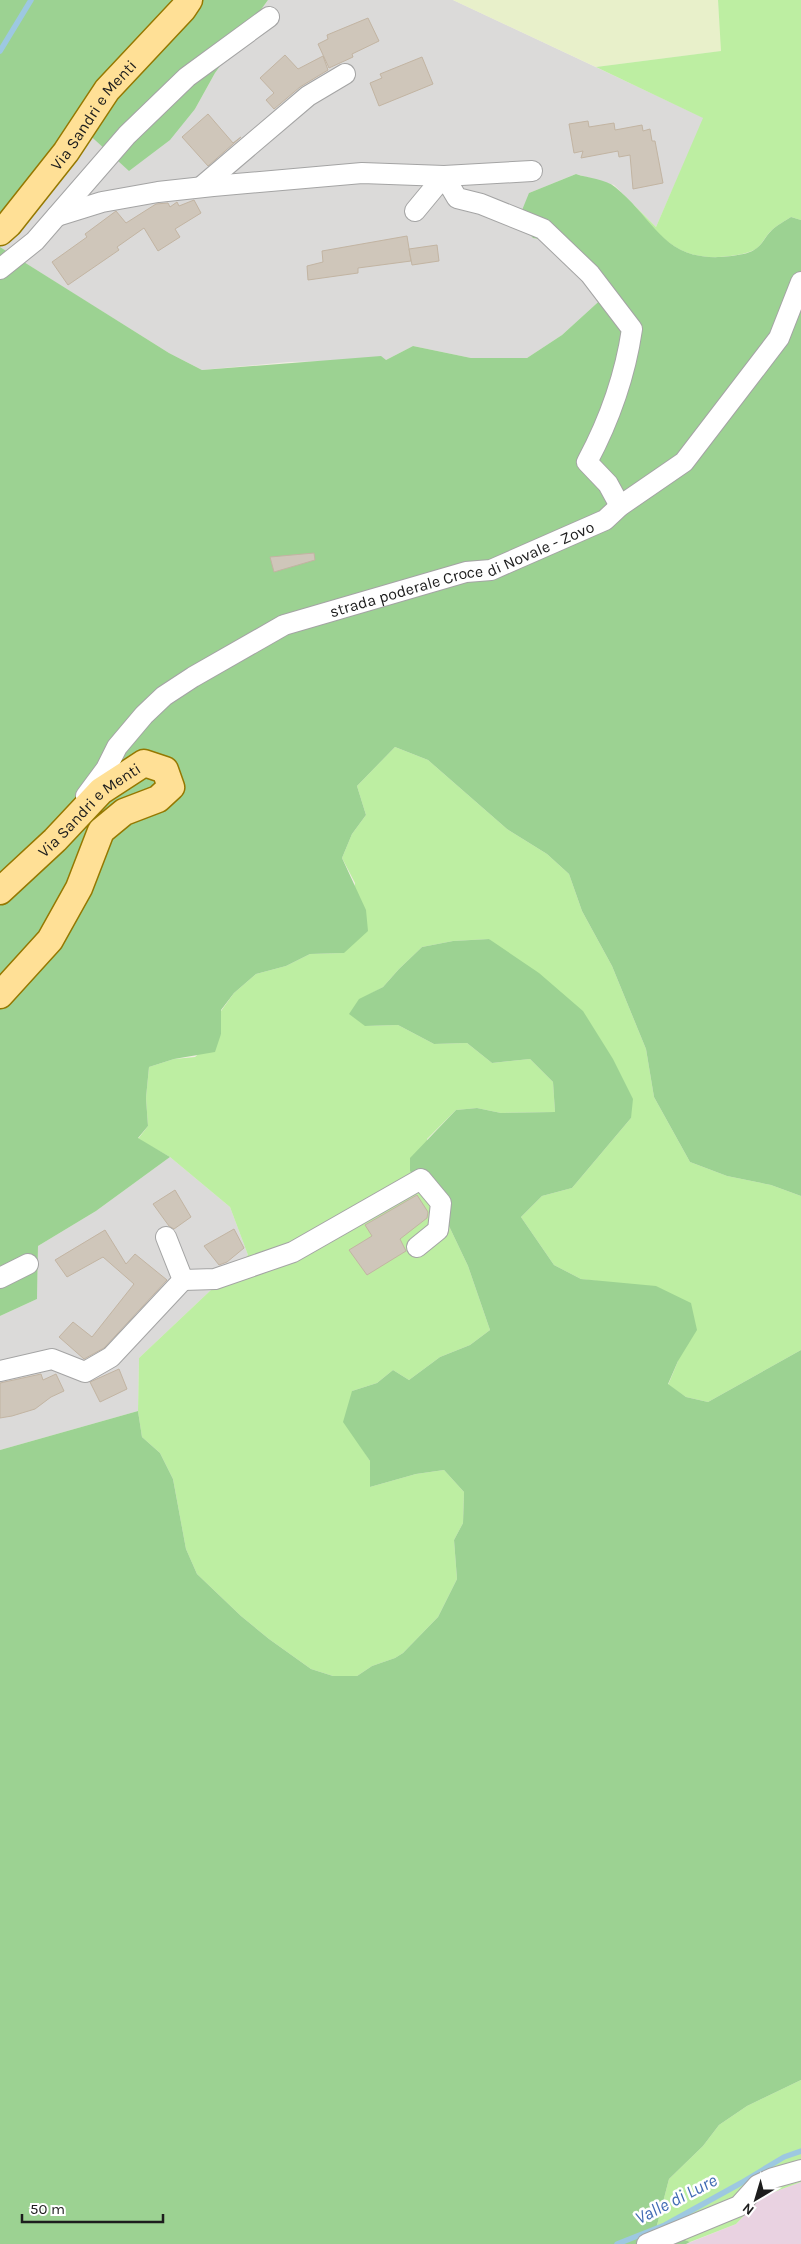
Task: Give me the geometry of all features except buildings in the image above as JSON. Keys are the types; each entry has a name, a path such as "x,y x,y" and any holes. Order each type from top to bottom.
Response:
{"main road":[{"name":"Via Sandri e Menti","path":"0,232 9,224 66,152 107,90 183,9 189,0"},
{"name":"Via Sandri e Menti","path":"0,891 55,840 100,791 144,763 165,770 171,787 158,799 124,812 101,831 79,888 50,940 0,995"}],"street":[{"path":"0,269 35,241 127,135 187,77 269,17"},
{"path":"201,187 308,96 345,74"},
{"path":"57,216 102,202 201,187 362,173 444,176 532,171"},
{"path":"416,211 444,176"},
{"path":"444,176 457,198 480,204 543,229 590,274 632,329 627,363 603,432 587,462 608,484 620,506"},
{"name":"strada poderale Croce di Novale - Zovo","path":"83,809 86,796 106,769 117,747 144,715 164,696 284,625 466,572 491,570 606,520 620,506 684,462 780,338 801,282"},
{"path":"0,1371 52,1360 85,1372 111,1357 183,1280 215,1279 292,1252 421,1179 442,1203 438,1230 417,1247"},
{"path":"166,1237 183,1280"},
{"path":"0,1278 28,1264"},
{"path":"647,2244 739,2206 758,2186 773,2178 801,2170"}],"shaded area":[{"path":"268,0 453,0 704,118 656,227 614,185 576,174 529,193 533,238 556,242 607,294 562,335 527,358 471,358 413,346 386,360 288,362 202,370 169,353 0,247 0,242 84,129 112,155 195,109 215,73"},
{"path":"170,1157 230,1207 248,1255 139,1358 138,1411 0,1450 0,1316 37,1299 38,1246 96,1211"},
{"path":"801,2182 801,2244 686,2244 736,2224 763,2196"}],"green space":[{"path":"0,0 268,0 215,73 195,109 170,140 129,171 84,130 0,242"},
{"path":"453,0 718,0 722,51 596,67"},
{"path":"718,0 801,0 801,220 791,217 781,223 770,232 759,246 750,252 720,257 705,257 681,250 671,244 635,206 656,227 703,118 596,67 721,51"},
{"path":"576,174 611,184 672,244 685,252 701,256 721,257 751,252 781,223 791,217 801,220 801,1196 771,1185 727,1176 690,1162 654,1097 646,1049 612,966 582,911 569,874 547,854 507,829 428,760 395,747 357,786 366,815 352,834 342,858 366,910 368,931 344,953 310,954 286,966 256,974 234,993 221,1010 221,1034 215,1052 174,1059 149,1067 146,1098 148,1126 138,1138 170,1157 96,1211 38,1246 37,1299 0,1316 0,247 169,353 202,370 381,356 386,360 413,346 471,358 527,358 562,335 607,294 556,242 533,238 518,220 529,193"},
{"path":"395,747 428,760 507,829 547,854 569,874 582,911 612,966 646,1049 654,1097 690,1162 727,1176 771,1185 801,1196 801,1350 708,1402 686,1397 668,1385 678,1361 612,1283 581,1279 554,1265 521,1217 542,1196 572,1188 631,1118 489,939 453,941 422,947 383,987 359,1000 366,1026 398,1025 434,1044 467,1043 492,1063 530,1059 553,1082 555,1112 501,1113 477,1108 456,1110 427,1139 439,1205 468,1266 490,1330 470,1345 440,1357 409,1380 393,1370 377,1383 352,1391 358,1442 370,1461 370,1487 416,1474 444,1470 464,1492 463,1523 454,1540 457,1579 438,1617 403,1653 395,1658 372,1666 357,1676 333,1676 311,1669 269,1639 241,1616 197,1574 186,1549 173,1479 160,1453 142,1437 138,1411 139,1358 248,1255 230,1207 170,1157 138,1139 148,1126 146,1098 149,1067 174,1059 195,1057 221,1034 221,1011 234,993 256,974 286,966 310,954 344,953 355,883 342,858 352,834 366,815 357,786"},
{"path":"489,939 539,973 583,1011 613,1059 633,1099 631,1118 572,1188 542,1196 521,1217 554,1265 581,1279 656,1286 691,1303 697,1330 678,1361 668,1384 686,1397 708,1402 801,1350 801,2080 747,2106 719,2125 703,2146 669,2179 656,2229 690,2242 686,2244 0,2244 0,1450 138,1411 142,1437 160,1453 173,1479 186,1549 197,1574 241,1616 311,1669 333,1676 357,1676 372,1666 395,1658 403,1653 438,1617 457,1579 454,1540 463,1523 464,1492 444,1470 416,1474 370,1487 370,1461 343,1422 352,1391 377,1383 393,1370 409,1380 440,1357 470,1345 490,1330 468,1266 439,1205 410,1171 410,1158 456,1110 477,1108 501,1113 555,1112 553,1082 530,1059 492,1063 467,1043 434,1044 398,1025 365,1026 349,1014 359,999 383,987 422,947 453,941"},
{"path":"801,2080 801,2182 763,2196 736,2224 690,2242 656,2229 669,2179 703,2146 719,2125 747,2106"}],"waterway":[{"path":"0,51 31,0"},
{"name":"Valle di Lure","path":"617,2244 665,2225 784,2157 801,2151"}]}
